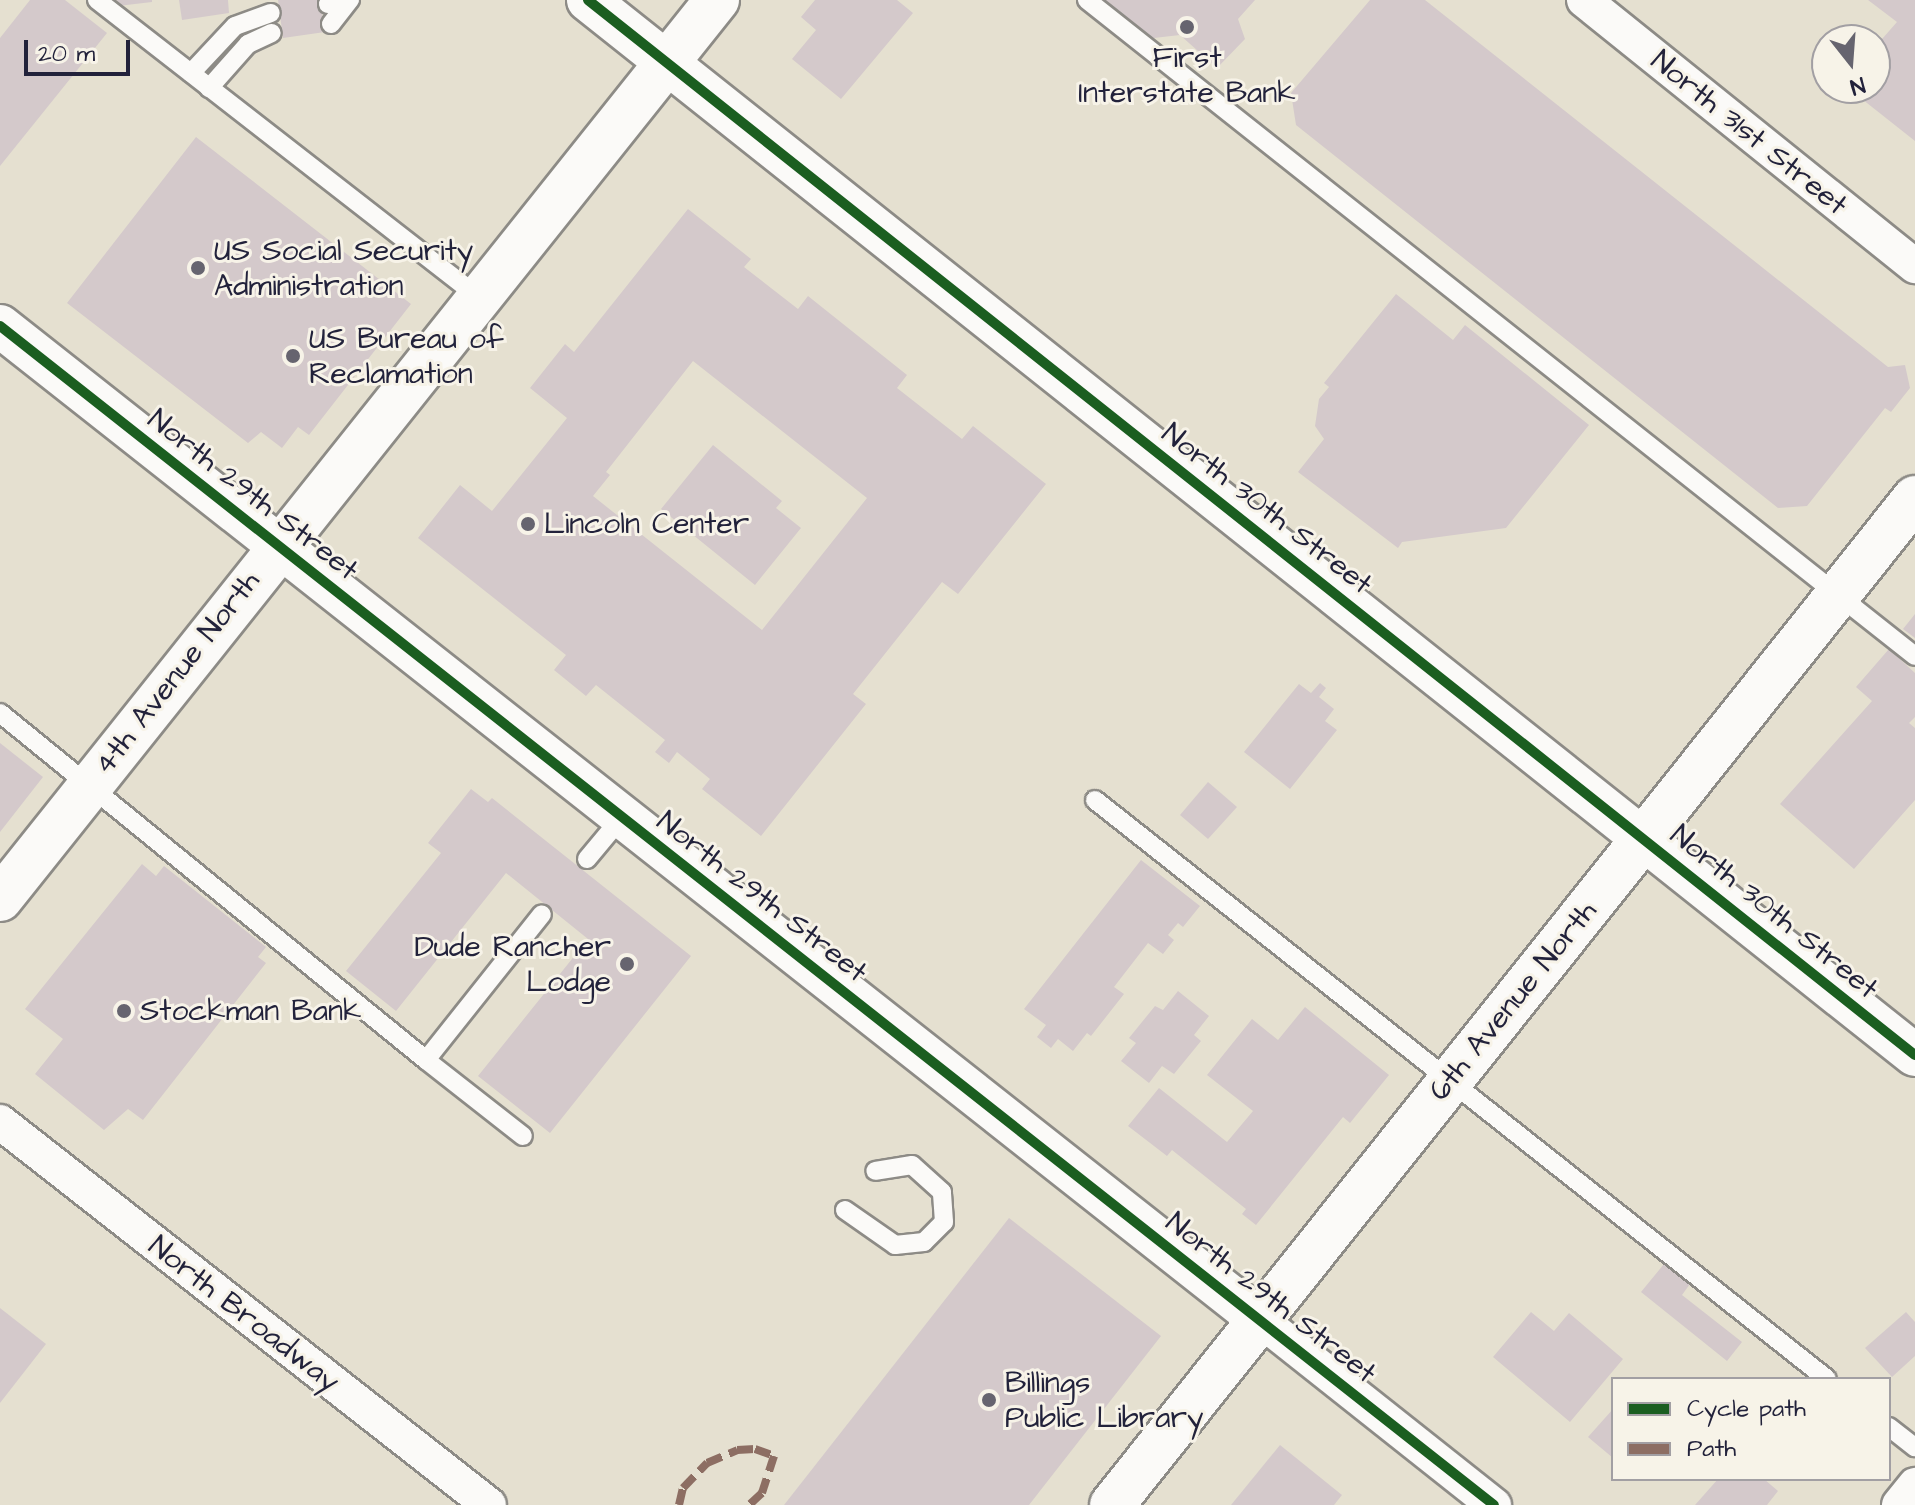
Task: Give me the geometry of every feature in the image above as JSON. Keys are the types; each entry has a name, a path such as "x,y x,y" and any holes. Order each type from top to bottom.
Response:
{"main road":[{"name":"4th Avenue North","path":"0,899 277,545 717,0"},
{"name":"6th Avenue North","path":"1112,1505 1836,593 1915,498"}],"street":[{"name":"North 30th Street","path":"588,0 1915,1055"},
{"name":"North 31st Street","path":"1584,0 1915,266"},
{"name":"North 29th Street","path":"0,326 1494,1505"},
{"name":"North Broadway","path":"0,1122 489,1505"},
{"path":"1899,1505 1915,1485"}],"lane":[{"path":"97,0 478,297"},
{"path":"331,24 350,0"},
{"path":"1087,0 1915,656"},
{"path":"191,73 235,26 271,13"},
{"path":"209,88 248,44 272,33"},
{"path":"0,713 91,783 426,1060 523,1136"},
{"path":"1095,800 1447,1084 1824,1377"},
{"path":"587,859 622,817"},
{"path":"426,1060 542,914"},
{"path":"845,1210 895,1245 924,1242 944,1222 942,1192 912,1165 875,1171"},
{"path":"1891,1429 1915,1447"}],"building":[{"path":"30,0 65,0 107,33 0,166 0,38"},
{"path":"117,0 152,0 152,2 118,6"},
{"path":"179,0 228,0 229,13 182,20"},
{"path":"278,0 320,0 325,32 283,38"},
{"path":"815,0 897,0 913,13 841,99 792,59 816,30 801,17"},
{"name":"First Interstate Bank","path":"1102,0 1255,0 1238,19 1245,39 1217,68 1180,35 1145,39"},
{"path":"1370,0 1425,0 1888,367 1905,365 1910,388 1891,412 1885,408 1807,506 1778,508 1296,125 1291,93"},
{"path":"1868,0 1915,0 1915,141 1868,104 1891,104 1891,29 1897,22"},
{"path":"196,137 411,304 309,435 298,427 282,448 261,432 248,443 67,303"},
{"name":"Lincoln Center","path":"688,209 751,259 744,267 798,309 808,296 907,375 897,388 962,439 973,426 1046,484 958,594 942,582 853,694 866,704 761,836 702,789 710,779 677,752 669,763 655,752 665,740 596,685 586,696 554,670 566,655 418,538 460,485 492,511 567,418 530,388 565,344 574,352","holes":["693,361 867,498 762,630 593,496 610,475 606,472"]},
{"path":"1396,294 1453,340 1465,325 1589,425 1506,528 1402,542 1398,548 1298,472 1324,439 1315,426 1319,399 1329,387 1324,383"},
{"path":"713,445 782,501 776,508 801,528 755,585 661,509"},
{"path":"1915,614 1915,638 1903,629"},
{"path":"1889,649 1915,673 1915,717 1909,723 1915,728 1915,800 1854,869 1780,804 1872,701 1856,687"},
{"path":"1320,683 1326,688 1319,697 1334,709 1325,721 1337,730 1290,789 1244,752 1299,684 1311,693"},
{"path":"0,743 43,777 0,832"},
{"path":"1208,782 1237,807 1208,839 1180,815"},
{"name":"Dude Rancher Lodge","path":"471,789 488,802 492,798 691,956 550,1133 478,1076 588,939 506,873 396,1011 346,971 441,853 428,843"},
{"path":"1141,860 1200,906 1183,927 1178,923 1168,935 1174,940 1163,954 1148,943 1114,987 1124,994 1091,1036 1087,1033 1073,1051 1058,1039 1051,1048 1037,1037 1046,1025 1024,1009"},
{"path":"142,864 156,876 164,866 266,947 258,957 266,963 143,1120 128,1109 104,1130 35,1074 63,1039 25,1009"},
{"path":"1178,991 1209,1016 1194,1035 1201,1041 1174,1074 1162,1066 1149,1083 1121,1061 1136,1043 1129,1038 1155,1006 1163,1010"},
{"path":"1305,1007 1389,1075 1350,1123 1343,1117 1256,1225 1242,1214 1246,1209 1172,1150 1167,1156 1128,1126 1159,1088 1227,1142 1253,1111 1207,1075 1252,1019 1278,1040"},
{"name":"Billings Public Library","path":"1009,1218 1161,1336 1029,1505 784,1505"},
{"path":"1664,1264 1690,1284 1682,1295 1742,1342 1727,1361 1641,1292"},
{"path":"0,1308 46,1344 0,1403"},
{"path":"1531,1312 1554,1331 1569,1313 1623,1359 1570,1422 1493,1357"},
{"path":"1906,1312 1915,1322 1915,1356 1892,1377 1865,1348"},
{"path":"1611,1411 1611,1456 1588,1437"},
{"path":"1280,1445 1342,1495 1334,1505 1231,1505"},
{"path":"1716,1481 1766,1481 1778,1491 1767,1505 1695,1505"}],"marked path":[{"path":"679,1505 683,1488 707,1463 737,1450 755,1449 774,1456 762,1493 749,1505"}],"cycle path":[{"path":"588,0 1915,1055"},
{"path":"0,326 1494,1505"}],"place":[{"name":"First Interstate Bank","path":"1187,27"},
{"name":"US Social Security Administration","path":"198,268"},
{"name":"US Bureau of Reclamation","path":"293,356"},
{"name":"Lincoln Center","path":"528,524"},
{"name":"Dude Rancher Lodge","path":"627,964"},
{"name":"Stockman Bank","path":"124,1011"},
{"name":"Billings Public Library","path":"989,1400"}]}
